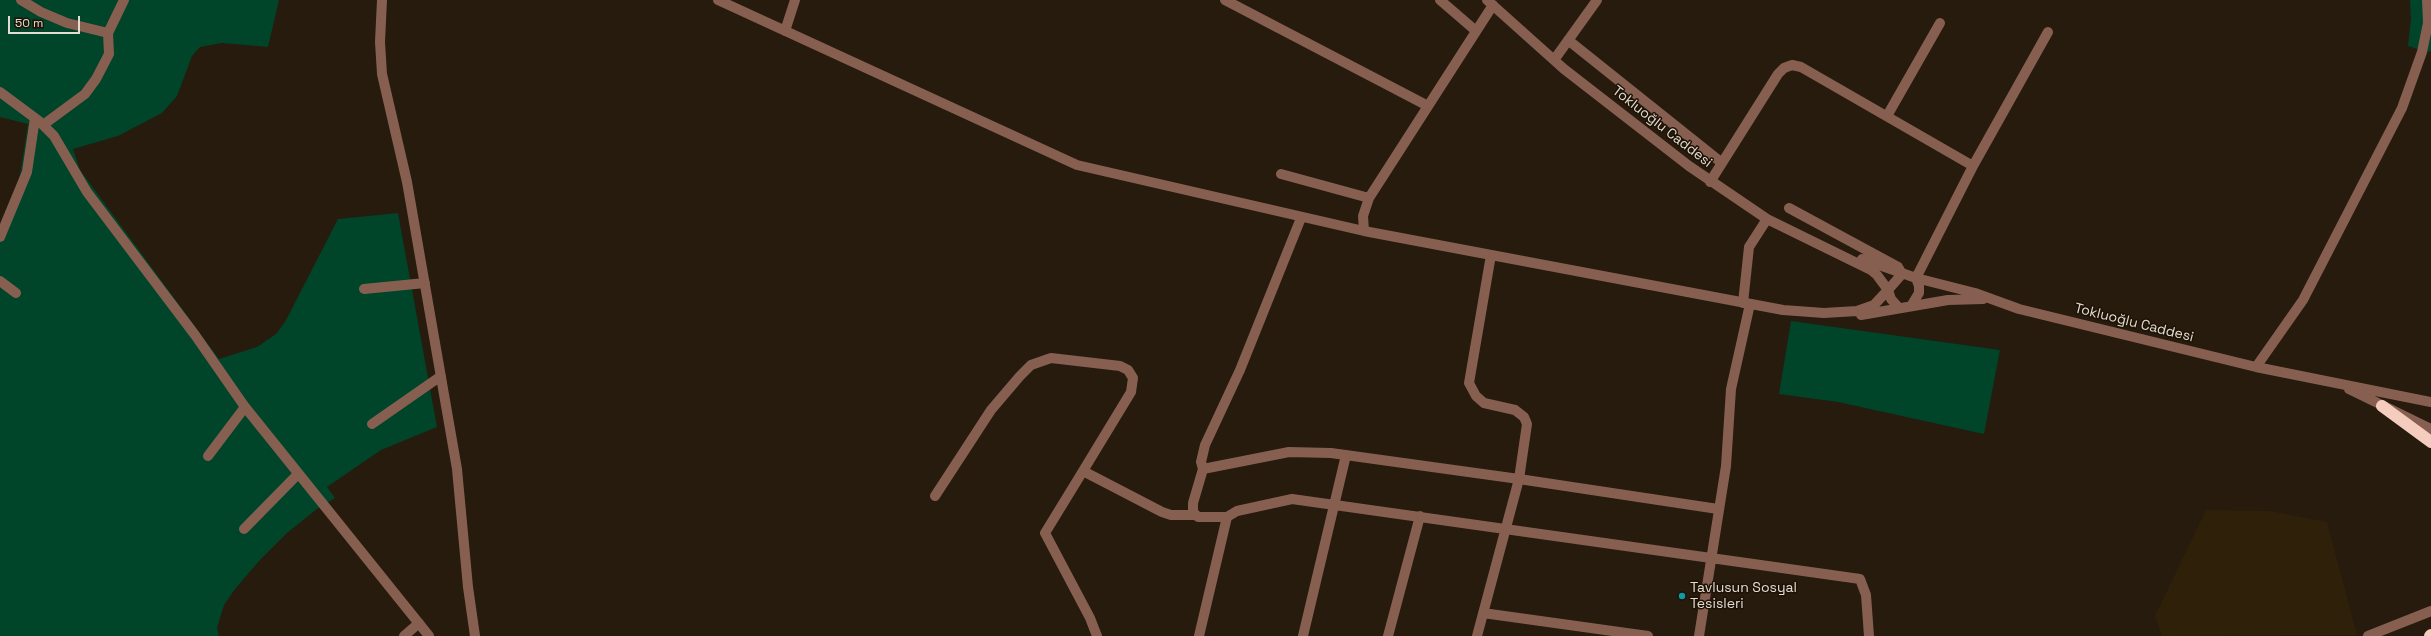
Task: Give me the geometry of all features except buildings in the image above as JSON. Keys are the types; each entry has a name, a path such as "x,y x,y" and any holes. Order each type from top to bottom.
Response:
{"highway":[{"path":"2382,406 2431,442"}],"street":[{"path":"21,0 61,20 108,34"},
{"path":"0,237 27,172 39,121 85,94 96,79 109,54 108,34 124,0"},
{"path":"382,0 380,42 382,74 402,157 457,469 468,587 475,636"},
{"path":"718,0 1077,165 1301,218 1783,310 1845,312 1859,315 1948,300 1987,299"},
{"path":"785,31 795,0"},
{"path":"1225,0 1428,106"},
{"path":"1440,0 1476,31"},
{"path":"1554,60 1597,0"},
{"path":"2256,367 2303,300 2402,108 2422,52 2428,23 2427,0"},
{"path":"1364,231 1363,216 1369,198 1476,31 1490,2"},
{"name":"Tokluoğlu Caddesi","path":"1490,2 1554,60 1710,182 1767,219 1875,272 1888,290"},
{"path":"1887,116 1940,23"},
{"path":"1911,306 1919,293 1919,286 1916,278 1973,166 2048,32"},
{"path":"1568,40 1722,163"},
{"path":"1710,182 1778,74 1788,66 1801,67 1973,166"},
{"path":"0,92 39,121 61,146 86,192 195,335 245,407 429,636"},
{"path":"1281,174 1369,198"},
{"path":"1789,208 1882,257 1898,267 1902,274 1874,305 1845,312"},
{"path":"1195,515 1192,506 1203,470 1201,462 1205,445 1240,370 1301,218"},
{"path":"1699,636 1726,466 1731,389 1747,303 1749,247 1767,219"},
{"name":"Tokluoğlu Caddesi","path":"1835,252 1853,256 1902,274 1975,293 1987,299 2256,367 2431,402"},
{"path":"1477,636 1519,479 1527,424 1524,417 1515,410 1484,403 1476,396 1469,383 1491,255"},
{"path":"0,282 16,293"},
{"path":"364,289 425,283"},
{"path":"1888,290 1891,298 1899,308"},
{"path":"935,496 991,410 1031,365 1051,358 1120,366 1128,370 1133,378 1132,392 1045,533 1090,618 1097,636"},
{"path":"372,424 441,376"},
{"path":"2336,383 2431,429"},
{"path":"208,456 245,407"},
{"path":"1203,470 1289,452 1346,455 1718,509"},
{"path":"1303,636 1346,455"},
{"path":"1083,471 1162,512 1171,515 1228,517 1237,511 1292,498 1334,505 1506,527 1860,579 1866,594 1869,636"},
{"path":"244,529 298,474"},
{"path":"1388,636 1420,516"},
{"path":"1199,636 1228,517"},
{"path":"2368,636 2431,611"},
{"path":"1483,613 1648,636"},
{"path":"404,636 419,623"}],"shaded area":[{"path":"2206,510 2270,511 2327,522 2357,635 2162,636 2155,616"}],"green space":[{"path":"0,0 279,0 268,47 222,43 200,47 192,56 177,96 162,113 118,136 73,149 80,170 219,359 257,347 276,334 285,322 338,219 398,213 437,427 381,450 327,487 335,498 317,509 287,533 260,560 235,589 224,605 217,628 219,636 0,636 0,226 19,181 28,124 0,117"},
{"path":"2410,0 2431,0 2431,51 2429,52 2408,46 2411,19"},
{"path":"1791,321 2000,350 1984,434 1838,402 1779,394"}],"place":[{"name":"Tavlusun Sosyal Tesisleri","path":"1682,596"}]}
